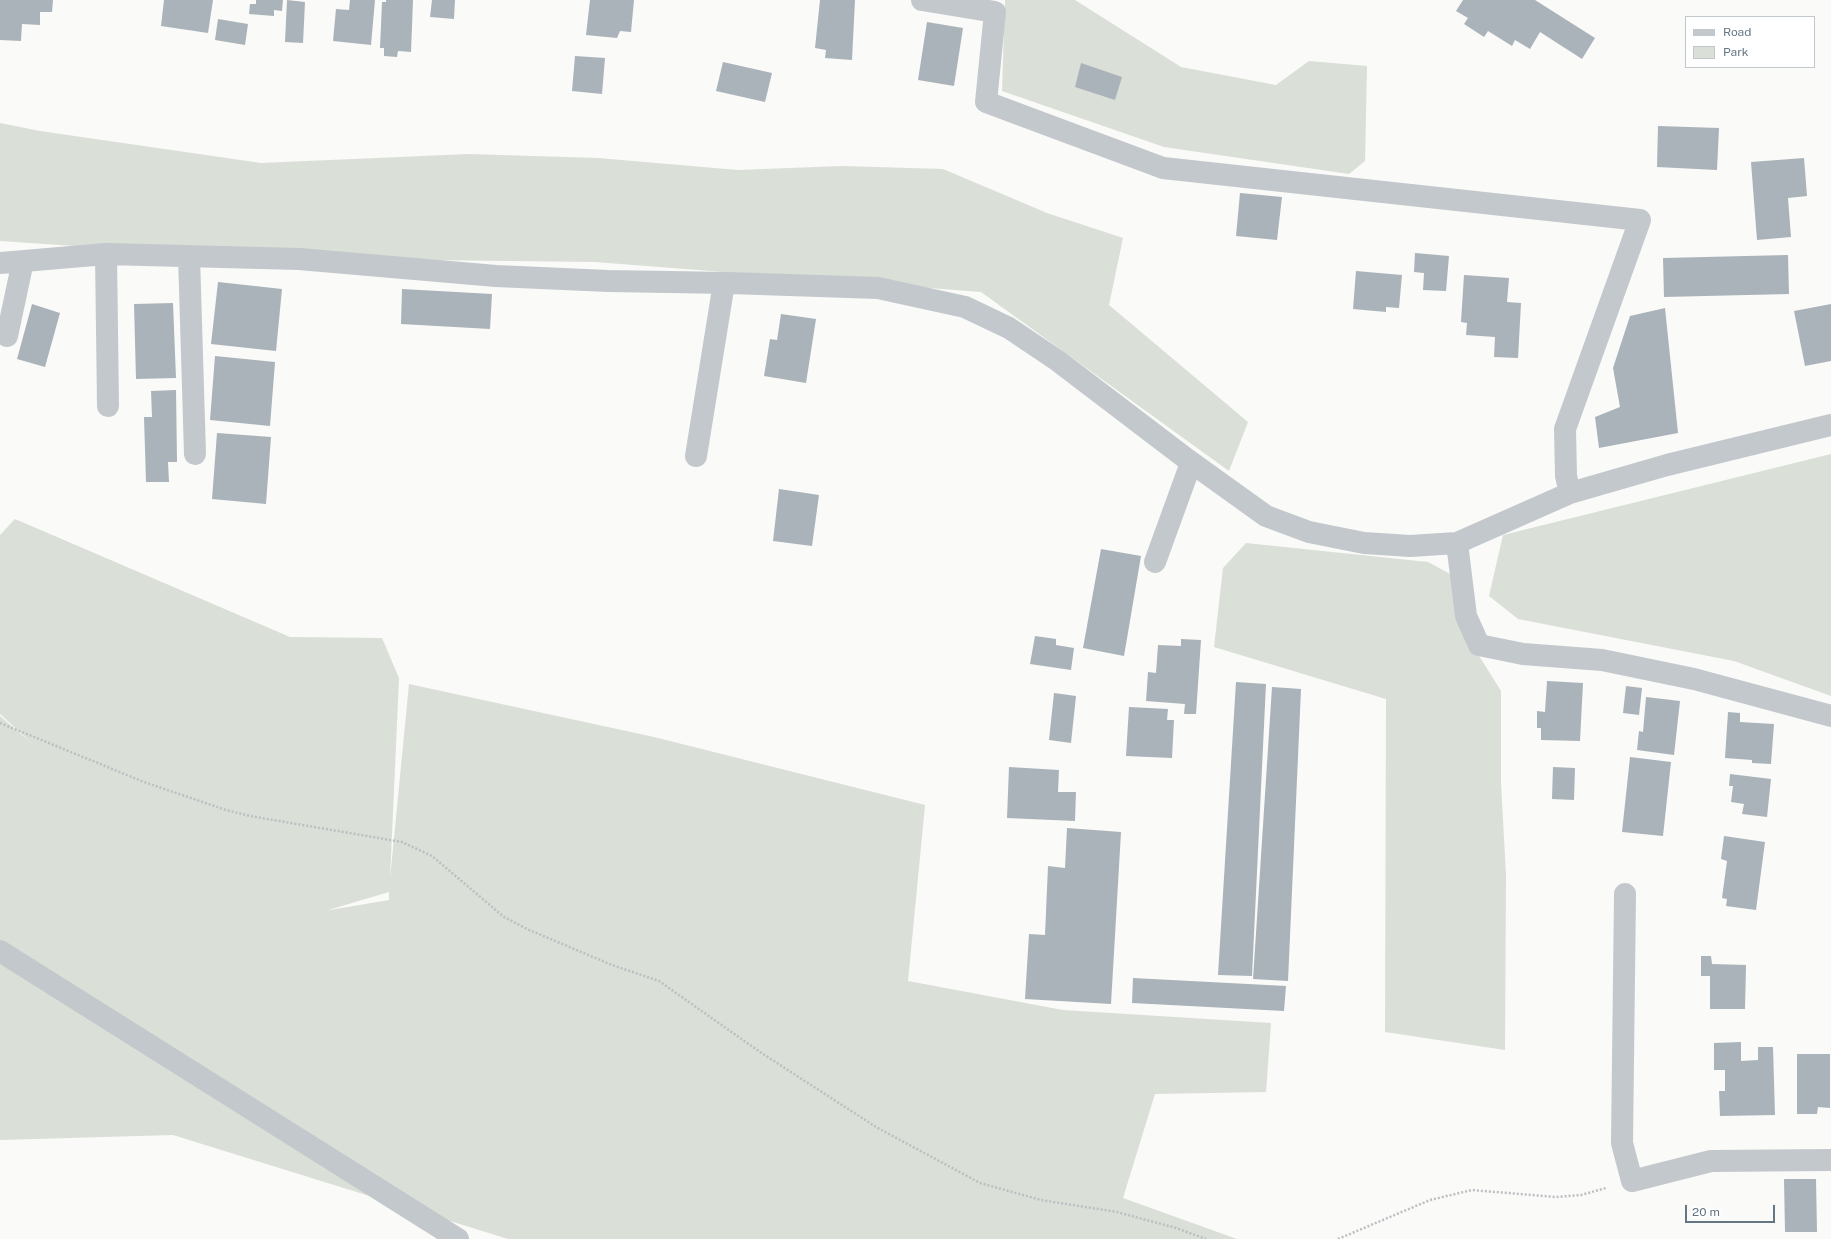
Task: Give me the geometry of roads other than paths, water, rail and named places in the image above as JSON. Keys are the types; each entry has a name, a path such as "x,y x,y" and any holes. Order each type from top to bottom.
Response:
{"street":[{"path":"922,0 995,12 986,102 1163,168 1640,220 1565,430 1566,476 1570,493"},
{"path":"0,262 106,254 299,258 496,276 608,281 878,288 965,308 1010,328 1058,361 1191,463 1266,516 1309,532 1372,543 1410,546 1457,543 1570,493 1667,465 1831,425"},
{"path":"106,254 108,406"},
{"path":"189,256 194,454"},
{"path":"7,336 23,261"},
{"path":"696,456 724,283"},
{"path":"1155,562 1191,463"},
{"path":"1457,543 1466,616 1479,645 1523,654 1602,660 1694,678 1831,716"},
{"path":"1625,894 1622,1142 1632,1181 1711,1161 1831,1160"},
{"path":"0,951 458,1239"}]}
